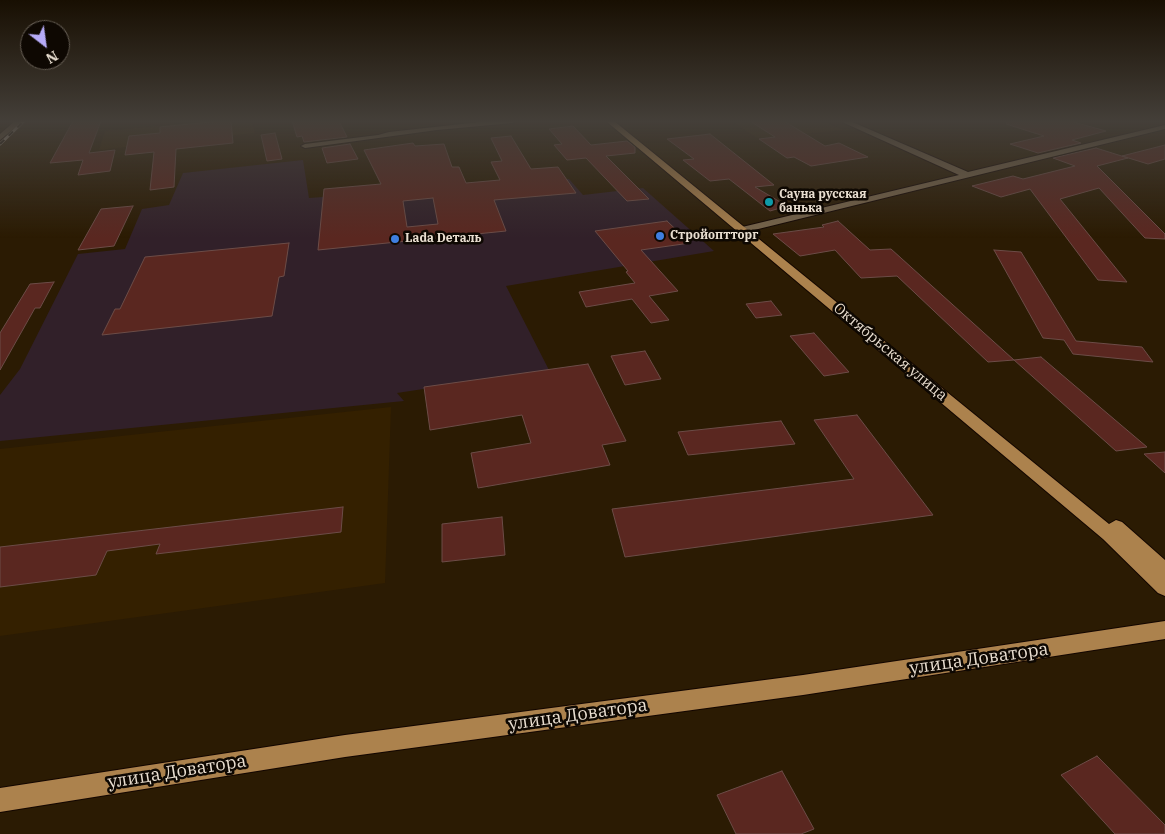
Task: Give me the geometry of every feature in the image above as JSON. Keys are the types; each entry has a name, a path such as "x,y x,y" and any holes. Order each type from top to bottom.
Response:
{"main road":[{"name":"Октябрьская улица","path":"659,160 1086,502 1165,571"},
{"name":"Октябрьская улица","path":"663,160 1109,534 1165,588"},
{"name":"улица Доватора","path":"0,800 345,746 803,685 1162,632"}],"street":[{"path":"933,160 965,174"},
{"path":"746,229 1025,160"}],"shaded area":[{"name":"Стройоптторг","path":"303,160 309,198 569,179 583,195 643,188 714,251 506,286 549,370 397,393 404,401 0,441 0,395 20,369 78,254 125,249 142,209 169,205 183,173"},
{"path":"391,407 385,583 0,636 0,449"}],"building":[{"path":"52,160 113,160 110,171 78,175 83,160 50,163"},
{"path":"153,160 175,160 174,187 150,190"},
{"path":"326,160 351,160 327,163"},
{"path":"369,160 450,160 452,167 459,167 466,183 500,180 491,162 525,160 531,169 558,167 576,193 494,200 506,231 318,250 324,189 381,184","holes":["433,198 438,224 407,227 403,201"]},
{"path":"588,160 610,160 649,199 627,201"},
{"path":"683,160 743,160 774,185 755,187 787,206 770,211 729,179 710,181"},
{"path":"800,160 850,160 811,166"},
{"path":"1058,160 1121,160 1097,166 1165,234 1165,239 1145,238 1099,188 1060,199 1127,282 1098,280 1030,189 1001,197 972,186 1013,176 1023,179 1075,166"},
{"path":"1135,160 1162,160 1148,164"},
{"path":"133,206 114,246 78,250 101,209"},
{"path":"667,221 690,243 641,250 678,291 649,296 669,320 651,323 632,299 586,307 579,292 635,283 626,272 628,271 595,231"},
{"path":"838,221 870,250 891,249 1014,360 988,362 897,276 861,278 835,250 800,256 773,234 824,227 822,225"},
{"path":"289,243 284,276 279,277 272,316 102,335 115,309 120,309 145,257"},
{"path":"994,250 1021,252 1076,341 1142,347 1153,362 1073,354 1064,340 1043,338"},
{"path":"54,282 40,308 35,308 0,370 0,333 30,284"},
{"path":"771,301 782,315 756,318 746,304"},
{"path":"814,333 849,372 824,376 790,336"},
{"path":"645,351 661,379 625,385 611,356"},
{"path":"1041,357 1147,447 1116,451 1014,360"},
{"path":"588,364 626,441 602,445 610,465 478,488 471,453 531,443 522,415 430,430 424,387"},
{"path":"857,415 933,515 625,557 612,509 854,479 814,420"},
{"path":"781,421 795,444 688,455 678,432"},
{"path":"1165,452 1165,473 1144,454"},
{"path":"343,507 341,532 156,554 160,544 107,551 96,575 0,587 0,547"},
{"path":"502,517 505,555 442,562 442,524"},
{"path":"1097,756 1165,825 1165,834 1115,834 1061,775"},
{"path":"782,771 814,829 801,834 736,834 717,795"}],"place":[{"name":"Сауна русская банька","path":"769,202"},
{"name":"Стройоптторг","path":"660,236"},
{"name":"Lada Dеталь","path":"395,239"}]}
